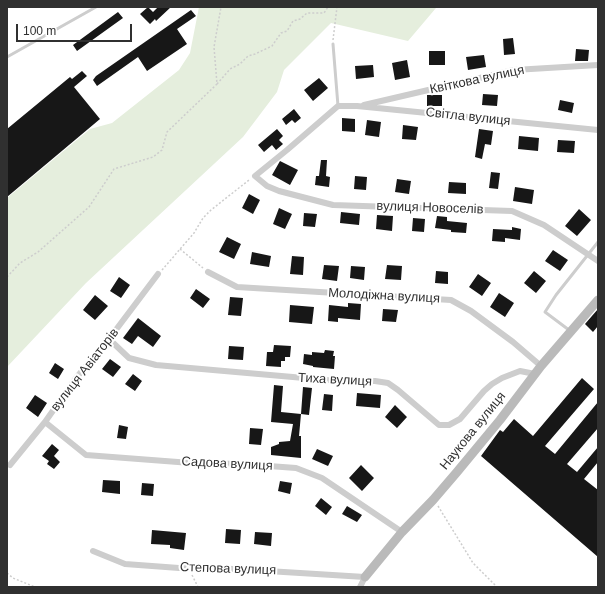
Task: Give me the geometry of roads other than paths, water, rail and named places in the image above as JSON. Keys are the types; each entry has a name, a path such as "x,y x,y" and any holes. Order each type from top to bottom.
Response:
{"street":[{"name":"Квіткова вулиця","path":"358,106 514,70 598,65"},
{"name":"Світла вулиця","path":"338,106 358,106 598,130"},
{"name":"вулиця Новоселів","path":"338,106 288,150 255,176 267,186 279,191 333,205 512,211 544,225 598,261"},
{"name":"Молодіжна вулиця","path":"208,272 237,287 451,300 471,311 513,342 541,366"},
{"name":"вулиця Авіаторів","path":"10,465 45,422 76,378 109,339 158,274"},
{"name":"Наукова вулиця","path":"365,577 402,532 433,500 496,425 541,366 598,300"},
{"name":"Тиха вулиця","path":"109,339 129,358 156,365 312,379 375,381 388,383 439,425 449,425 460,419 484,391 502,378 520,372 535,374"},
{"name":"Садова вулиця","path":"45,422 86,455 191,463 242,464 296,468 322,478 402,532"},
{"name":"Степова вулиця","path":"93,552 125,564 365,577"},
{"path":"360,587 365,577"}],"lane":[{"path":"7,57 96,7"},
{"path":"333,44 338,106"},
{"path":"571,331 545,312 598,242"}]}
